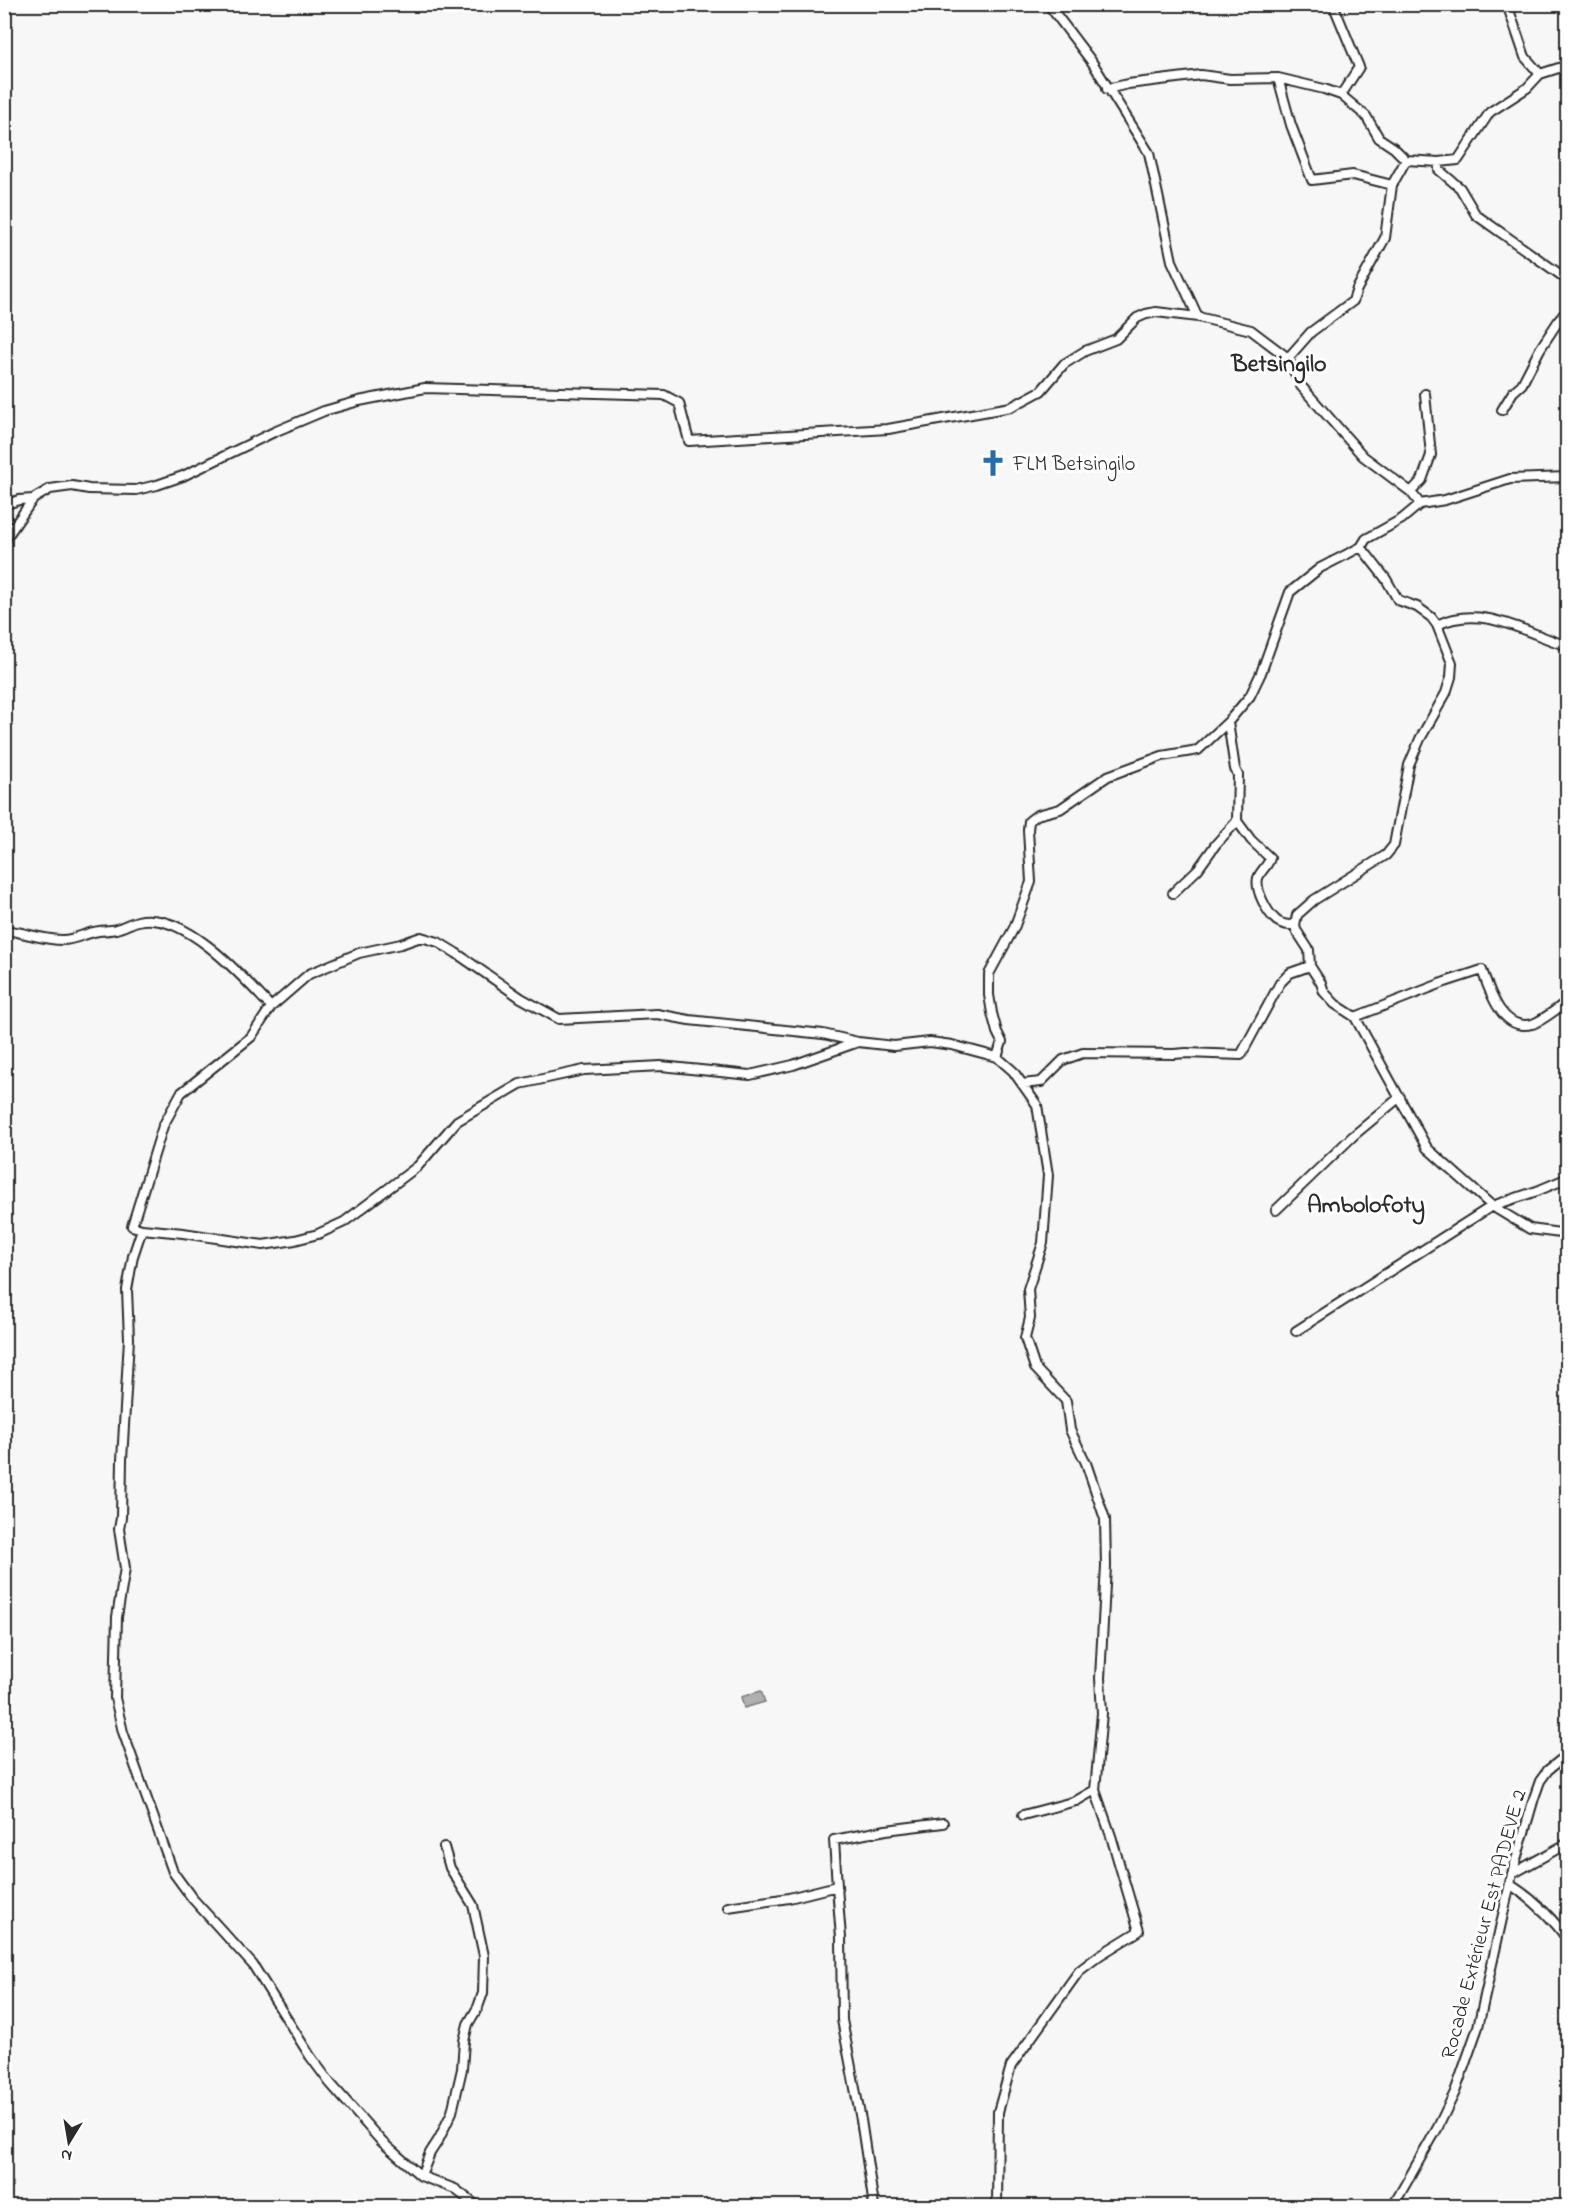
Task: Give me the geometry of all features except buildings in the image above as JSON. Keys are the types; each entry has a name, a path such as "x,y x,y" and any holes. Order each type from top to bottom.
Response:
{"street":[{"path":"1048,4 1092,62 1149,153 1172,261 1198,317"},
{"path":"1333,4 1359,67 1341,95"},
{"path":"1507,4 1525,57 1540,74"},
{"path":"1107,89 1128,84 1201,75 1230,79 1278,78 1324,88 1341,95 1366,116 1379,138 1406,160 1439,162 1458,160 1490,112 1527,88 1540,74 1568,65"},
{"path":"1278,78 1291,124 1312,180 1353,174 1392,185"},
{"path":"1288,358 1311,332 1353,301 1384,238 1392,185 1406,160"},
{"path":"1439,162 1439,170 1460,188 1476,215 1568,280"},
{"path":"1503,410 1513,392 1522,384 1539,349 1561,317 1568,311"},
{"path":"4,541 33,499 50,489 62,487 136,490 157,485 183,476 274,432 324,411 358,401 425,388 664,395 679,404 689,441 888,429 1011,407 1041,391 1064,364 1085,351 1116,339 1137,318 1156,312 1198,317 1251,330 1288,358 1301,386 1363,456 1411,492 1420,504"},
{"path":"1411,492 1422,480 1431,455 1425,394"},
{"path":"998,1057 1002,1042 992,1013 989,974 1014,928 1032,882 1029,821 1037,815 1060,809 1108,776 1162,756 1198,750 1228,723 1250,696 1290,592 1320,568 1361,548 1366,539 1402,519 1420,504 1445,500 1510,479 1568,477"},
{"path":"4,505 19,500 33,499"},
{"path":"1361,548 1386,579 1398,600 1417,607 1431,617 1437,625 1452,663 1451,677 1446,693 1420,739 1409,765 1394,845 1386,855 1314,900 1297,915 1296,930 1309,950 1310,966 1322,983 1324,992 1335,1004 1355,1017 1427,1148 1492,1206 1530,1229 1568,1234"},
{"path":"1437,625 1462,617 1493,619 1510,623 1568,646"},
{"path":"1228,723 1235,769 1238,775 1238,821 1251,840 1270,858 1269,864 1259,874 1258,890 1270,914 1278,922 1295,925"},
{"path":"1173,893 1198,870 1216,844 1238,821"},
{"path":"4,930 65,940 94,932 115,930 140,921 168,923 205,943 235,969 272,1007"},
{"path":"858,1042 793,1065 750,1075 661,1066 584,1070 520,1084 457,1121 418,1166 344,1222 318,1234 295,1240 263,1245 132,1226 163,1126 181,1093 251,1037 272,1007 309,974 359,953 421,937 438,942 521,998 559,1019 657,1014 689,1020 823,1034 858,1042 894,1046 930,1042 952,1045 998,1057 1013,1071 1037,1105 1048,1175 1043,1243 1028,1289 1030,1318 1025,1338 1035,1368 1066,1401 1070,1430 1086,1463 1105,1519 1106,1566 1100,1678 1102,1713 1095,1790 1139,1931 1100,1954 1079,1971 1011,2066 998,2112 997,2206"},
{"path":"1022,1084 1041,1082 1063,1060 1083,1053 1241,1055 1280,983 1290,973 1310,966"},
{"path":"1355,1017 1482,970 1494,1002 1510,1021 1532,1024 1568,1001"},
{"path":"1276,1210 1353,1136 1400,1097"},
{"path":"1296,1331 1492,1206 1568,1178"},
{"path":"142,1229 133,1256 127,1290 129,1339 122,1460 122,1518 119,1529 125,1568 117,1617 116,1698 123,1732 173,1872 192,1898 253,1965 310,2056 330,2083 382,2142 421,2176 455,2189 477,2206"},
{"name":"Rocade Extérieur Est PADEVE 2","path":"1393,2206 1437,2129 1455,2092 1478,2026 1512,1874 1540,1781 1548,1770 1568,1754"},
{"path":"1023,1815 1076,1801 1095,1790"},
{"path":"874,2206 842,2020 842,1938 834,1840 886,1830 943,1823"},
{"path":"1512,1874 1568,1843"},
{"path":"421,2176 430,2153 452,2112 462,2068 468,2024 483,1993 484,1956 473,1905 450,1868 444,1847"},
{"path":"1511,1885 1546,1912 1568,1940"},
{"path":"728,1907 789,1898 837,1886"}],"shaded area":[{"path":"761,1691 765,1702 744,1708 741,1697"}],"place":[{"name":"FLM Betsingilo","path":"993,463"}],"district":[{"name":"Betsingilo","path":"1279,363"},
{"name":"Ambolofoty","path":"1366,1204"}]}
